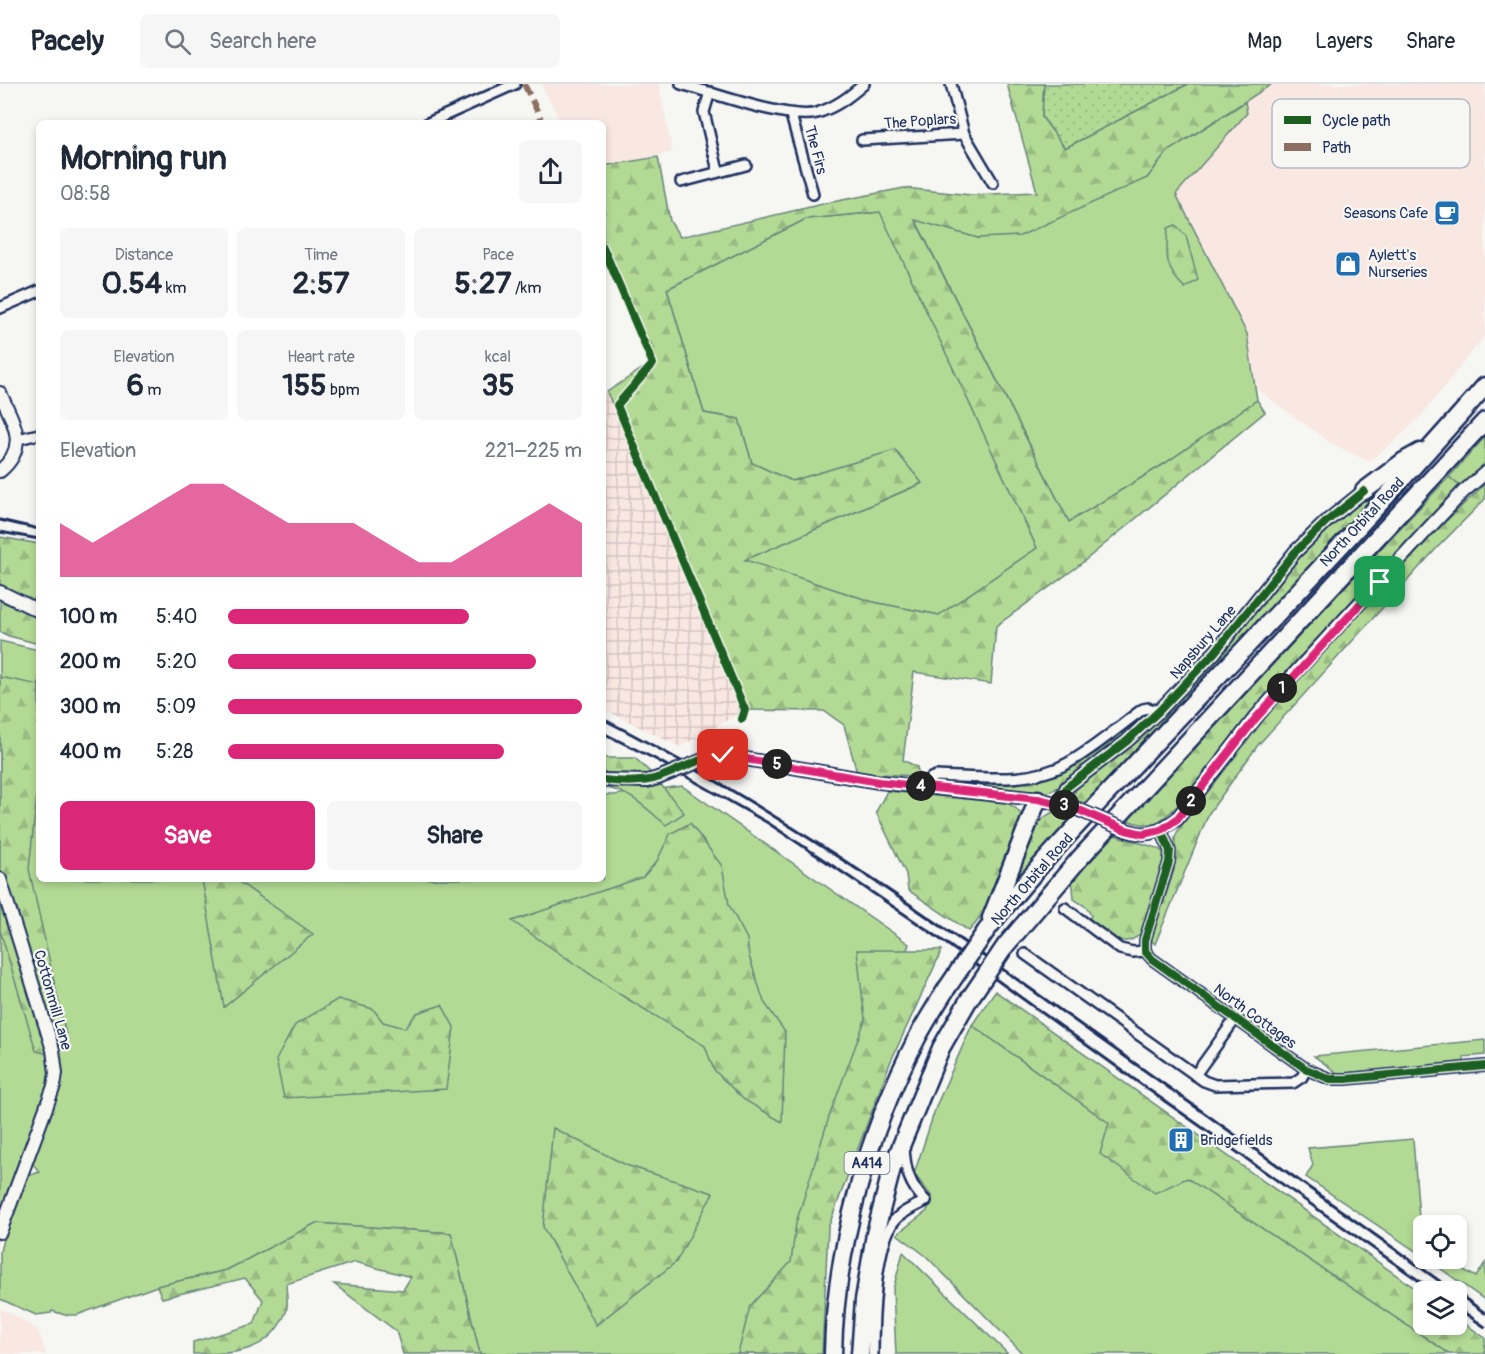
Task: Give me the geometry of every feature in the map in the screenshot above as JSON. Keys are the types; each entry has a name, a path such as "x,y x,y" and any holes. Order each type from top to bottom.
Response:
{"highway":[{"name":"North Orbital Road","path":"833,1354 842,1266 857,1194 868,1157 883,1113 917,1037 948,987 1005,907 1485,386"},
{"name":"North Orbital Road","path":"860,1354 864,1300 875,1234 892,1168 942,1048 968,1001 1028,917 1088,849 1485,422"},
{"path":"1364,491 1404,460 1434,444"},
{"path":"986,931 1038,799"}],"street":[{"path":"435,120 515,84"},
{"path":"681,84 790,115 815,114 841,104 861,85"},
{"name":"The Poplars","path":"862,140 964,134 951,84"},
{"path":"710,92 704,112 718,171"},
{"name":"The Firs","path":"790,115 813,194"},
{"path":"964,134 993,183"},
{"path":"681,182 746,165"},
{"path":"0,308 36,292"},
{"path":"0,393 18,439 13,456 0,471"},
{"path":"18,439 36,435"},
{"path":"606,780 643,781 658,778 713,756 723,755 879,782 1038,799 1072,807 1126,830 1143,834 1161,830 1177,819 1284,686 1428,529 1463,492 1485,473"},
{"name":"Napsbury Lane","path":"1058,804 1067,787 1128,741 1159,711 1215,652 1295,552 1326,521 1364,491"},
{"path":"0,592 36,610"},
{"path":"928,787 931,778 936,776 1030,776 1050,771 1067,764 1143,709 1159,711"},
{"path":"1065,908 1120,949 1133,952 1145,951 1145,940 1170,861 1170,851 1161,830"},
{"name":"Cottonmill Lane","path":"0,879 53,1050 56,1073 48,1104 0,1232"},
{"name":"North Cottages","path":"1145,951 1152,959 1318,1076 1336,1080 1485,1066"},
{"path":"1025,954 1204,1082 1215,1085 1293,1083 1302,1077 1306,1069"},
{"path":"1195,1075 1236,1018"},
{"path":"873,1354 879,1267 885,1238 895,1220 926,1201 918,1194 905,1170 904,1140"}],"shaded area":[{"path":"541,84 659,84 672,152 638,160 606,164 606,120 560,120"},
{"name":"Aylett's Nurseries","path":"1272,84 1485,84 1485,335 1422,415 1393,443 1368,461 1331,443 1258,390 1247,334 1176,194 1247,113 1245,102"},
{"path":"606,392 745,710 680,747 606,710"},
{"path":"0,1309 38,1330 46,1354 0,1354"}],"green space":[{"path":"1007,84 1044,84 1042,117 1065,148 1188,84 1272,84 1168,151 1147,178 1020,236 978,238 915,220 1069,522 1164,464 1257,400 1265,412 1077,567 996,626 991,684 914,672 903,760 917,767 919,776 857,773 844,725 824,711 745,710 607,392 649,364 606,264 606,166 658,157 670,221 680,237 827,203 904,188 971,195 1037,192","holes":["880,212 1037,548 939,615 873,602 745,560 922,483 895,450 792,481 752,463 739,419 704,413 667,289 806,219"]},
{"path":"1044,84 1188,84 1065,148 1042,117"},
{"path":"1245,102 1247,113 1176,194 1247,334 1257,400 1164,464 1069,522 915,219 978,238 1147,178 1168,151"},
{"path":"881,212 1037,548 939,615 873,602 744,560 921,484 895,450 792,481 752,463 739,419 704,413 667,289 806,219"},
{"path":"1176,225 1186,236 1198,280 1185,288 1173,274 1168,261 1168,228"},
{"path":"1485,437 1485,463 1460,486 1449,477"},
{"path":"1449,477 1460,486 1235,735 1177,806 1160,821 1154,823 1142,824 1126,820 1275,659"},
{"path":"1485,484 1485,499 1435,550 1258,745 1209,813 1155,944 1151,940 1174,870 1175,838 1178,830 1281,698 1427,539"},
{"path":"1373,488 1378,493 1151,738 1087,803 1078,801 1074,794 1076,788 1137,742 1193,682 1310,543"},
{"path":"0,537 36,543 36,643 0,632"},
{"path":"0,641 36,649 36,882 606,882 606,795 682,786 909,944 811,1220 797,1354 480,1354 451,1233 316,1223 227,1270 157,1286 77,1315 65,1315 52,1311 36,1315 0,1299 0,1251 7,1224 26,1176 40,1172 22,1152 0,1213"},
{"path":"0,677 36,684 36,804 29,869 66,1035 52,1055 36,1051 0,930"},
{"path":"1126,728 1131,733 1079,774 1048,792 1020,793 965,785 965,779 1024,780 1045,777 1082,760"},
{"path":"606,758 635,758 653,775 684,813 666,825 629,796 606,788"},
{"path":"887,791 1006,803 1020,813 1024,823 1001,880 987,907 969,931 908,890 906,874 876,812"},
{"path":"1056,811 1074,816 1037,855 1011,888 1031,833 1046,816"},
{"path":"690,823 722,866 729,905 747,939 749,956 764,1002 785,1032 782,1122 743,1099 714,1070 705,1046 621,995 512,921 643,877 657,861 670,834"},
{"path":"1111,834 1157,848 1165,853 1166,858 1140,934 1127,941 1114,938 1089,920 1091,915 1086,907 1074,899 1073,886 1069,880"},
{"path":"203,882 239,882 313,934 224,1007"},
{"path":"857,950 942,950 890,1063 828,1228 822,1354 738,1354 750,1306 791,1262 796,1223 829,1117 865,1020"},
{"path":"995,991 1413,1287 1413,1329 1187,1178 1155,1193 1100,1154 1109,1123 972,1025"},
{"path":"338,999 373,1009 383,1022 405,1028 417,1013 442,1005 454,1027 446,1089 284,1098 276,1060 295,1025"},
{"path":"972,1025 1187,1178 1413,1329 1413,1335 1422,1335 1450,1354 1023,1354 926,1256 897,1234 927,1211 932,1197 914,1174 937,1104"},
{"path":"1485,1040 1485,1055 1464,1057 1464,1064 1340,1075 1314,1056"},
{"path":"553,1128 626,1165 713,1193 676,1262 596,1325 543,1227"},
{"path":"1413,1139 1419,1215 1413,1215 1413,1249 1306,1177 1313,1165 1308,1148"},
{"path":"316,1223 451,1233 480,1354 403,1354 396,1331 334,1284 403,1290 411,1277 355,1262 286,1284 286,1312 279,1326 260,1344 236,1352 193,1354 193,1342 254,1324 263,1300 245,1278 162,1298 157,1286 227,1270"},
{"path":"903,1252 1008,1354 896,1354 893,1290"},
{"path":"1485,1263 1485,1300 1467,1287 1467,1281 1458,1281 1441,1269 1462,1269 1476,1277"},
{"path":"1467,1325 1485,1338 1485,1354 1450,1354 1422,1335 1467,1335"}],"railway":[{"path":"0,520 36,528"},
{"path":"0,532 36,538"},
{"path":"606,721 722,785 893,893 1005,970 1440,1281"},
{"path":"606,734 657,760 768,823 839,870 929,931 1419,1281"},
{"path":"1467,1300 1485,1313"},
{"path":"1467,1315 1485,1327"}],"marked path":[{"path":"524,84 542,120"}],"cycle path":[{"path":"606,254 653,364 617,405 745,710 742,719"},
{"path":"1058,804 1067,787 1127,741 1159,711 1215,652 1295,552 1327,521 1364,491"},
{"path":"606,780 632,782 654,779 699,761 723,755 879,782 1038,799"},
{"path":"1161,830 1170,851 1169,862 1145,940 1145,951 1152,959 1306,1069 1330,1079 1485,1066"}],"place":[{"name":"Seasons Cafe","path":"1447,213"},
{"name":"Aylett's Nurseries","path":"1348,264"},
{"name":"Bridgefields","path":"1181,1140"}],"route":[{"path":"723,755 879,782 1038,799 1072,807 1135,833 1153,833 1177,819 1256,718 1380,582"}]}
